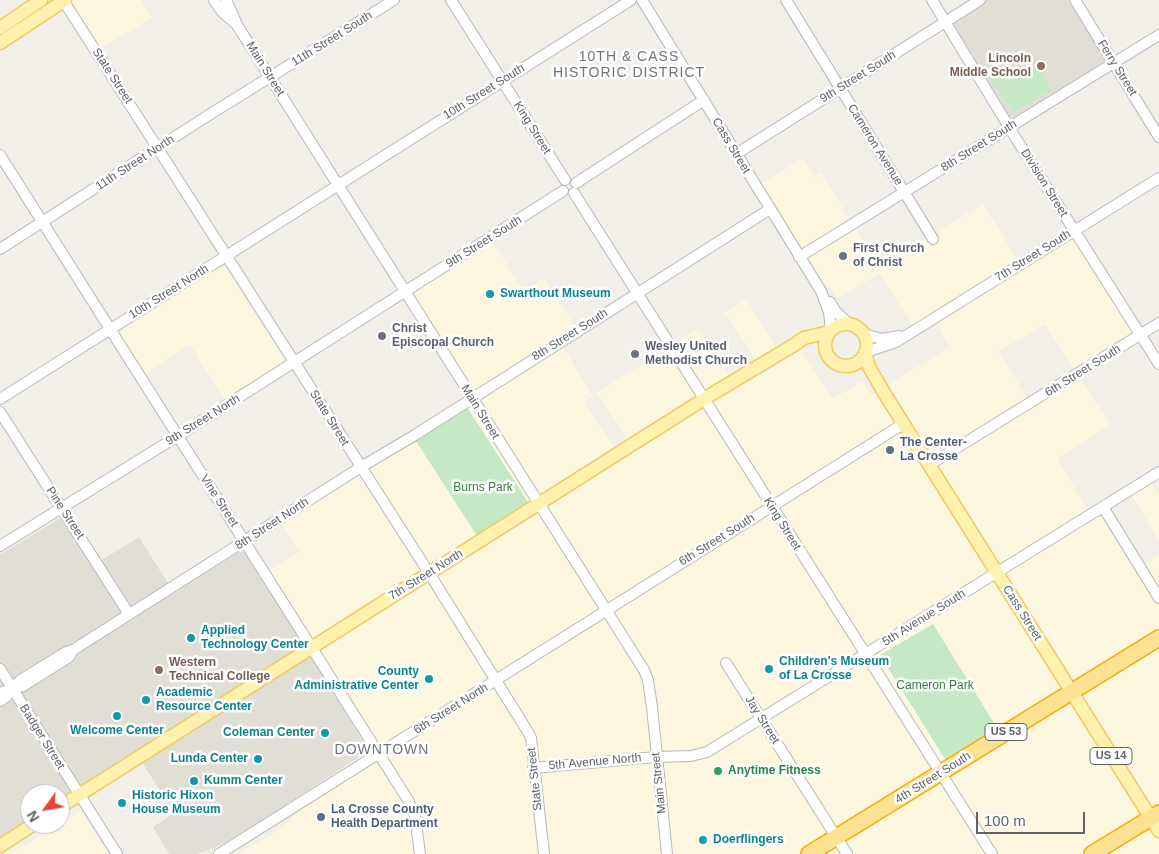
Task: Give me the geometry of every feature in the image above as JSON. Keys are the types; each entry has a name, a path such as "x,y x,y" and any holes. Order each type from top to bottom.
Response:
{"highway":[{"name":"4th Street South","path":"809,854 1159,638"},
{"path":"1092,854 1156,821"}],"main road":[{"path":"0,28 41,0"},
{"path":"0,43 64,0"},
{"path":"849,324 858,328 864,334 867,343 865,352 859,361 849,366 837,364 830,359 826,352 825,340 830,331 839,325 849,324"},
{"name":"7th Street North","path":"70,801 703,399 804,338 830,331"},
{"path":"794,345 815,345 826,352"},
{"name":"Cass Street","path":"865,352 869,367 903,424 1072,692 1156,821"},
{"name":"Cass Street","path":"849,366 864,375 886,396"},
{"path":"1,847 20,834"}],"street":[{"name":"State Street","path":"64,0 429,573 531,738 544,854"},
{"name":"Main Street","path":"214,0 222,12 237,25 647,675 667,854"},
{"path":"226,0 237,25"},
{"name":"11th Street South","path":"270,78 394,0"},
{"name":"King Street","path":"451,0 992,854"},
{"name":"10th Street South","path":"337,185 631,0"},
{"name":"Cass Street","path":"642,0 799,257 836,312 849,324"},
{"name":"Cameron Avenue","path":"786,0 933,239"},
{"name":"Division Street","path":"932,0 1009,128 1159,364"},
{"name":"9th Street South","path":"736,154 980,0"},
{"name":"Ferry Street","path":"1075,0 1159,137"},
{"name":"8th Street South","path":"799,257 1159,35"},
{"name":"11th Street North","path":"0,249 270,78"},
{"name":"9th Street South","path":"404,292 704,100"},
{"name":"Vine Street","path":"0,155 413,808 420,854"},
{"name":"7th Street South","path":"865,352 889,346 1159,178"},
{"name":"10th Street North","path":"0,399 337,185"},
{"name":"8th Street South","path":"471,398 770,209"},
{"name":"Cass Street","path":"821,291 829,312 830,331"},
{"name":"9th Street North","path":"0,546 178,436 404,292"},
{"name":"6th Street South","path":"929,465 1159,323"},
{"name":"7th Street South","path":"864,334 882,339 907,334"},
{"name":"8th Street North","path":"0,693 23,686 55,666 69,657 73,650 471,398"},
{"name":"Pine Street","path":"0,412 129,614"},
{"name":"6th Street South","path":"606,610 903,424"},
{"name":"5th Avenue South","path":"656,757 701,754 1159,472"},
{"path":"1103,507 1159,598"},
{"name":"6th Street North","path":"219,854 606,610"},
{"name":"Jay Street","path":"726,663 847,854"},
{"name":"Badger Street","path":"0,670 117,854"},
{"name":"8th Street North","path":"0,701 12,689"},
{"name":"5th Avenue North","path":"534,768 656,757"}],"shaded area":[{"path":"63,0 141,0 152,18 96,51"},
{"name":"Lincoln Middle School","path":"980,0 1075,0 1114,63 1009,127 945,22"},
{"path":"803,158 814,177 821,173 878,265 882,266 983,204 1020,264 1074,231 1141,335 1077,374 1110,425 1057,459 1087,508 1092,513 1103,507 1140,567 1159,555 1159,854 238,854 276,832 328,786 379,754 265,573 299,552 279,520 471,398 405,291 490,238 524,291 544,278 577,330 560,342 593,396 584,402 617,453 631,444 597,393 698,329 732,381 758,364 725,312 746,299 783,358 800,348 833,399 862,381 871,395 950,347 935,321 917,332 879,273 838,299 830,286 821,291 756,187","holes":["1045,324 1077,374 1031,403 998,352"]},
{"path":"222,266 226,268 283,359 281,363 224,399 190,344 145,373 120,333 124,327"},
{"path":"1149,478 1159,495 1159,540 1129,491"},
{"name":"Western Technical College","path":"60,518 92,566 139,537 174,593 240,551 246,553 366,746 366,752 247,831 214,848 196,854 169,854 153,827 174,813 135,751 70,793 70,784 20,784 20,824 0,837 0,555"},
{"path":"81,811 108,854 10,854 43,834 70,834 70,818"}],"green space":[{"path":"1010,65 1017,76 996,89 989,78"},
{"path":"1037,66 1051,90 1013,113 998,89"},
{"name":"Burns Park","path":"467,407 528,502 477,536 416,441"},
{"name":"Cameron Park","path":"933,624 997,728 945,759 880,655"}],"place":[{"name":"Lincoln Middle School","path":"1041,66"},
{"name":"First Church of Christ","path":"843,256"},
{"name":"Swarthout Museum","path":"490,294"},
{"name":"Christ Episcopal Church","path":"382,336"},
{"name":"Wesley United Methodist Church","path":"635,354"},
{"name":"The Center- La Crosse","path":"890,450"},
{"name":"Applied Technology Center","path":"191,638"},
{"name":"Children's Museum of La Crosse","path":"769,669"},
{"name":"Western Technical College","path":"159,670"},
{"name":"County Administrative Center","path":"429,679"},
{"name":"Academic Resource Center","path":"146,700"},
{"name":"Welcome Center","path":"117,716"},
{"name":"Coleman Center","path":"325,733"},
{"name":"Lunda Center","path":"258,759"},
{"name":"Anytime Fitness","path":"718,771"},
{"name":"Kumm Center","path":"194,781"},
{"name":"Historic Hixon House Museum","path":"122,803"},
{"name":"La Crosse County Health Department","path":"321,817"},
{"name":"Doerflingers","path":"703,840"}],"district":[{"name":"10TH & CASS HISTORIC DISTRICT","path":"629,66"},
{"name":"DOWNTOWN","path":"382,750"}]}
